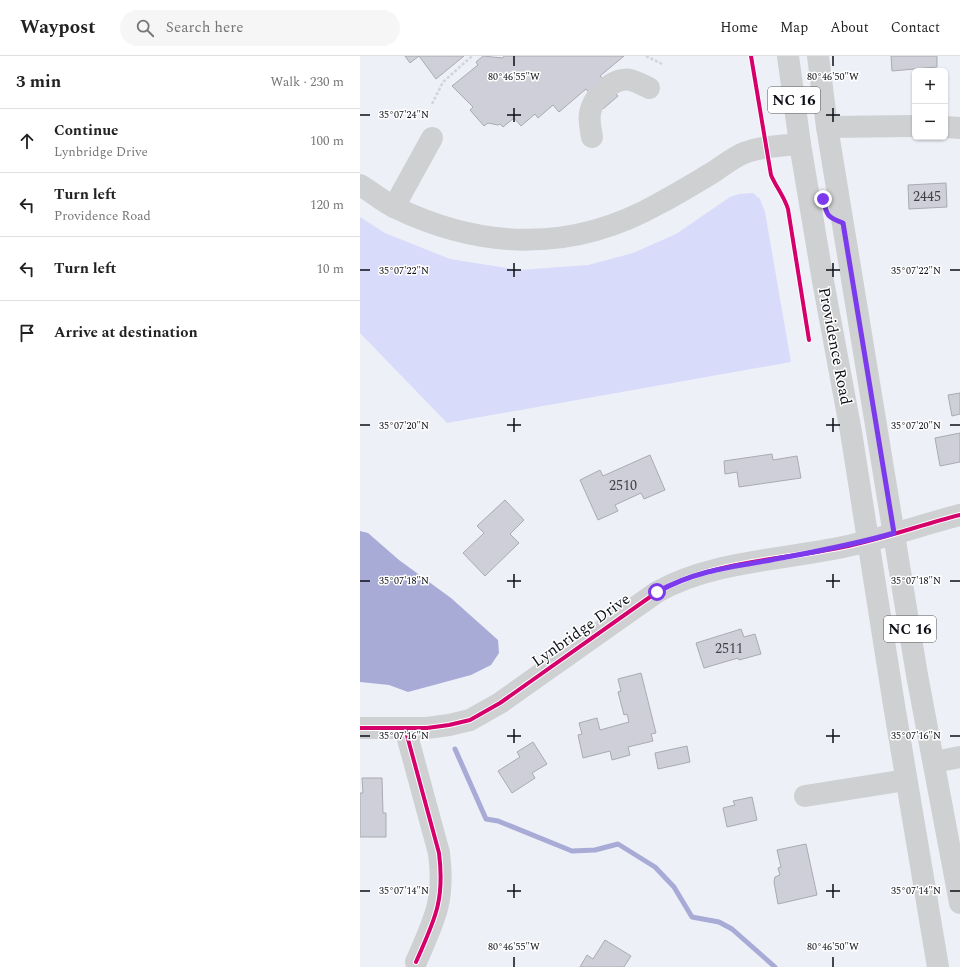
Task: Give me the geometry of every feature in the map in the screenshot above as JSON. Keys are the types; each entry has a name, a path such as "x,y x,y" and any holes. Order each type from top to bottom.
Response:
{"main road":[{"name":"Providence Road","path":"788,56 800,144 868,541 906,780 938,967"},
{"path":"793,56 799,70 810,117 814,121 827,127 912,126"},
{"name":"Providence Road","path":"818,56 827,127 894,533 960,903"},
{"path":"592,137 589,120 590,107 603,91 618,80 626,79 649,88"},
{"path":"948,128 960,128"},
{"path":"394,207 432,138"},
{"path":"360,184 394,207 432,224 475,235 509,240 548,239 604,228 632,217 659,204 742,154 767,147 800,144 813,153 826,214 830,219 843,223"},
{"name":"Lynbridge Drive","path":"360,728 405,728 449,725 470,720 488,711 631,610 674,583 706,571 868,541 960,515"},
{"path":"405,728 439,853 441,867 440,890 435,917 416,962"},
{"path":"934,762 960,757"},
{"path":"805,796 906,780"}],"path":[{"path":"432,104 443,82 472,56"},
{"path":"646,56 662,64"}],"shaded area":[{"path":"753,193 760,199 765,212 791,362 447,423 360,333 360,217 385,233 450,259 519,270 588,265 633,253 676,234 730,197 739,194"},
{"path":"360,531 368,533 399,560 451,598 498,640 499,653 491,665 471,675 408,692 389,685 360,682"}],"building":[{"path":"405,56 419,56 410,63"},
{"path":"419,56 464,56 436,79"},
{"path":"483,56 503,58 504,56 624,56 600,76 618,96 603,109 586,89 559,112 553,105 538,118 535,114 521,126 514,118 503,127 500,124 488,123 484,126 470,110 473,107 452,86 478,65 476,62"},
{"path":"891,56 937,56 937,67 912,68 912,69 892,71"},
{"path":"946,183 947,207 909,209 908,185"},
{"path":"960,393 960,414 952,416 948,395"},
{"path":"960,433 960,462 940,466 935,438"},
{"path":"772,454 773,460 797,456 801,478 739,487 737,472 725,474 724,461"},
{"path":"650,455 665,490 644,499 641,493 615,505 618,511 598,520 580,480 600,470 603,476"},
{"path":"505,500 524,520 510,534 519,543 485,576 463,553 484,533 477,526"},
{"path":"741,629 744,637 755,634 761,654 739,660 738,658 704,668 696,643"},
{"path":"641,673 656,733 651,734 653,741 628,747 630,755 612,760 610,751 583,758 578,735 582,734 579,723 597,718 600,730 629,722 627,714 624,715 618,692 621,691 618,679"},
{"path":"533,742 547,764 532,773 535,778 512,793 498,771 520,757 517,752"},
{"path":"687,746 690,762 658,769 655,753"},
{"path":"362,778 382,778 383,813 386,813 386,837 360,837 360,793 363,793"},
{"path":"752,797 757,820 727,827 723,808 735,805 733,801"},
{"path":"806,844 817,895 778,904 774,882 775,877 780,875 778,868 781,867 777,850"},
{"path":"605,940 631,956 624,967 580,967 587,955 593,959"}],"waterway":[{"path":"455,749 486,819 498,821 572,851 595,850 618,844 655,867 674,887 692,917 719,922 732,929 775,967"}],"cycle path":[{"path":"751,56 771,175 788,209 809,340"},
{"path":"360,728 427,728 470,720 500,703 657,592 701,574 748,563 858,544 960,515"},
{"path":"405,728 439,853 441,869 441,884 437,909 416,962"}],"route":[{"path":"657,592 674,583 706,571 843,547 894,533 843,223 830,219 826,214 823,199"}]}
